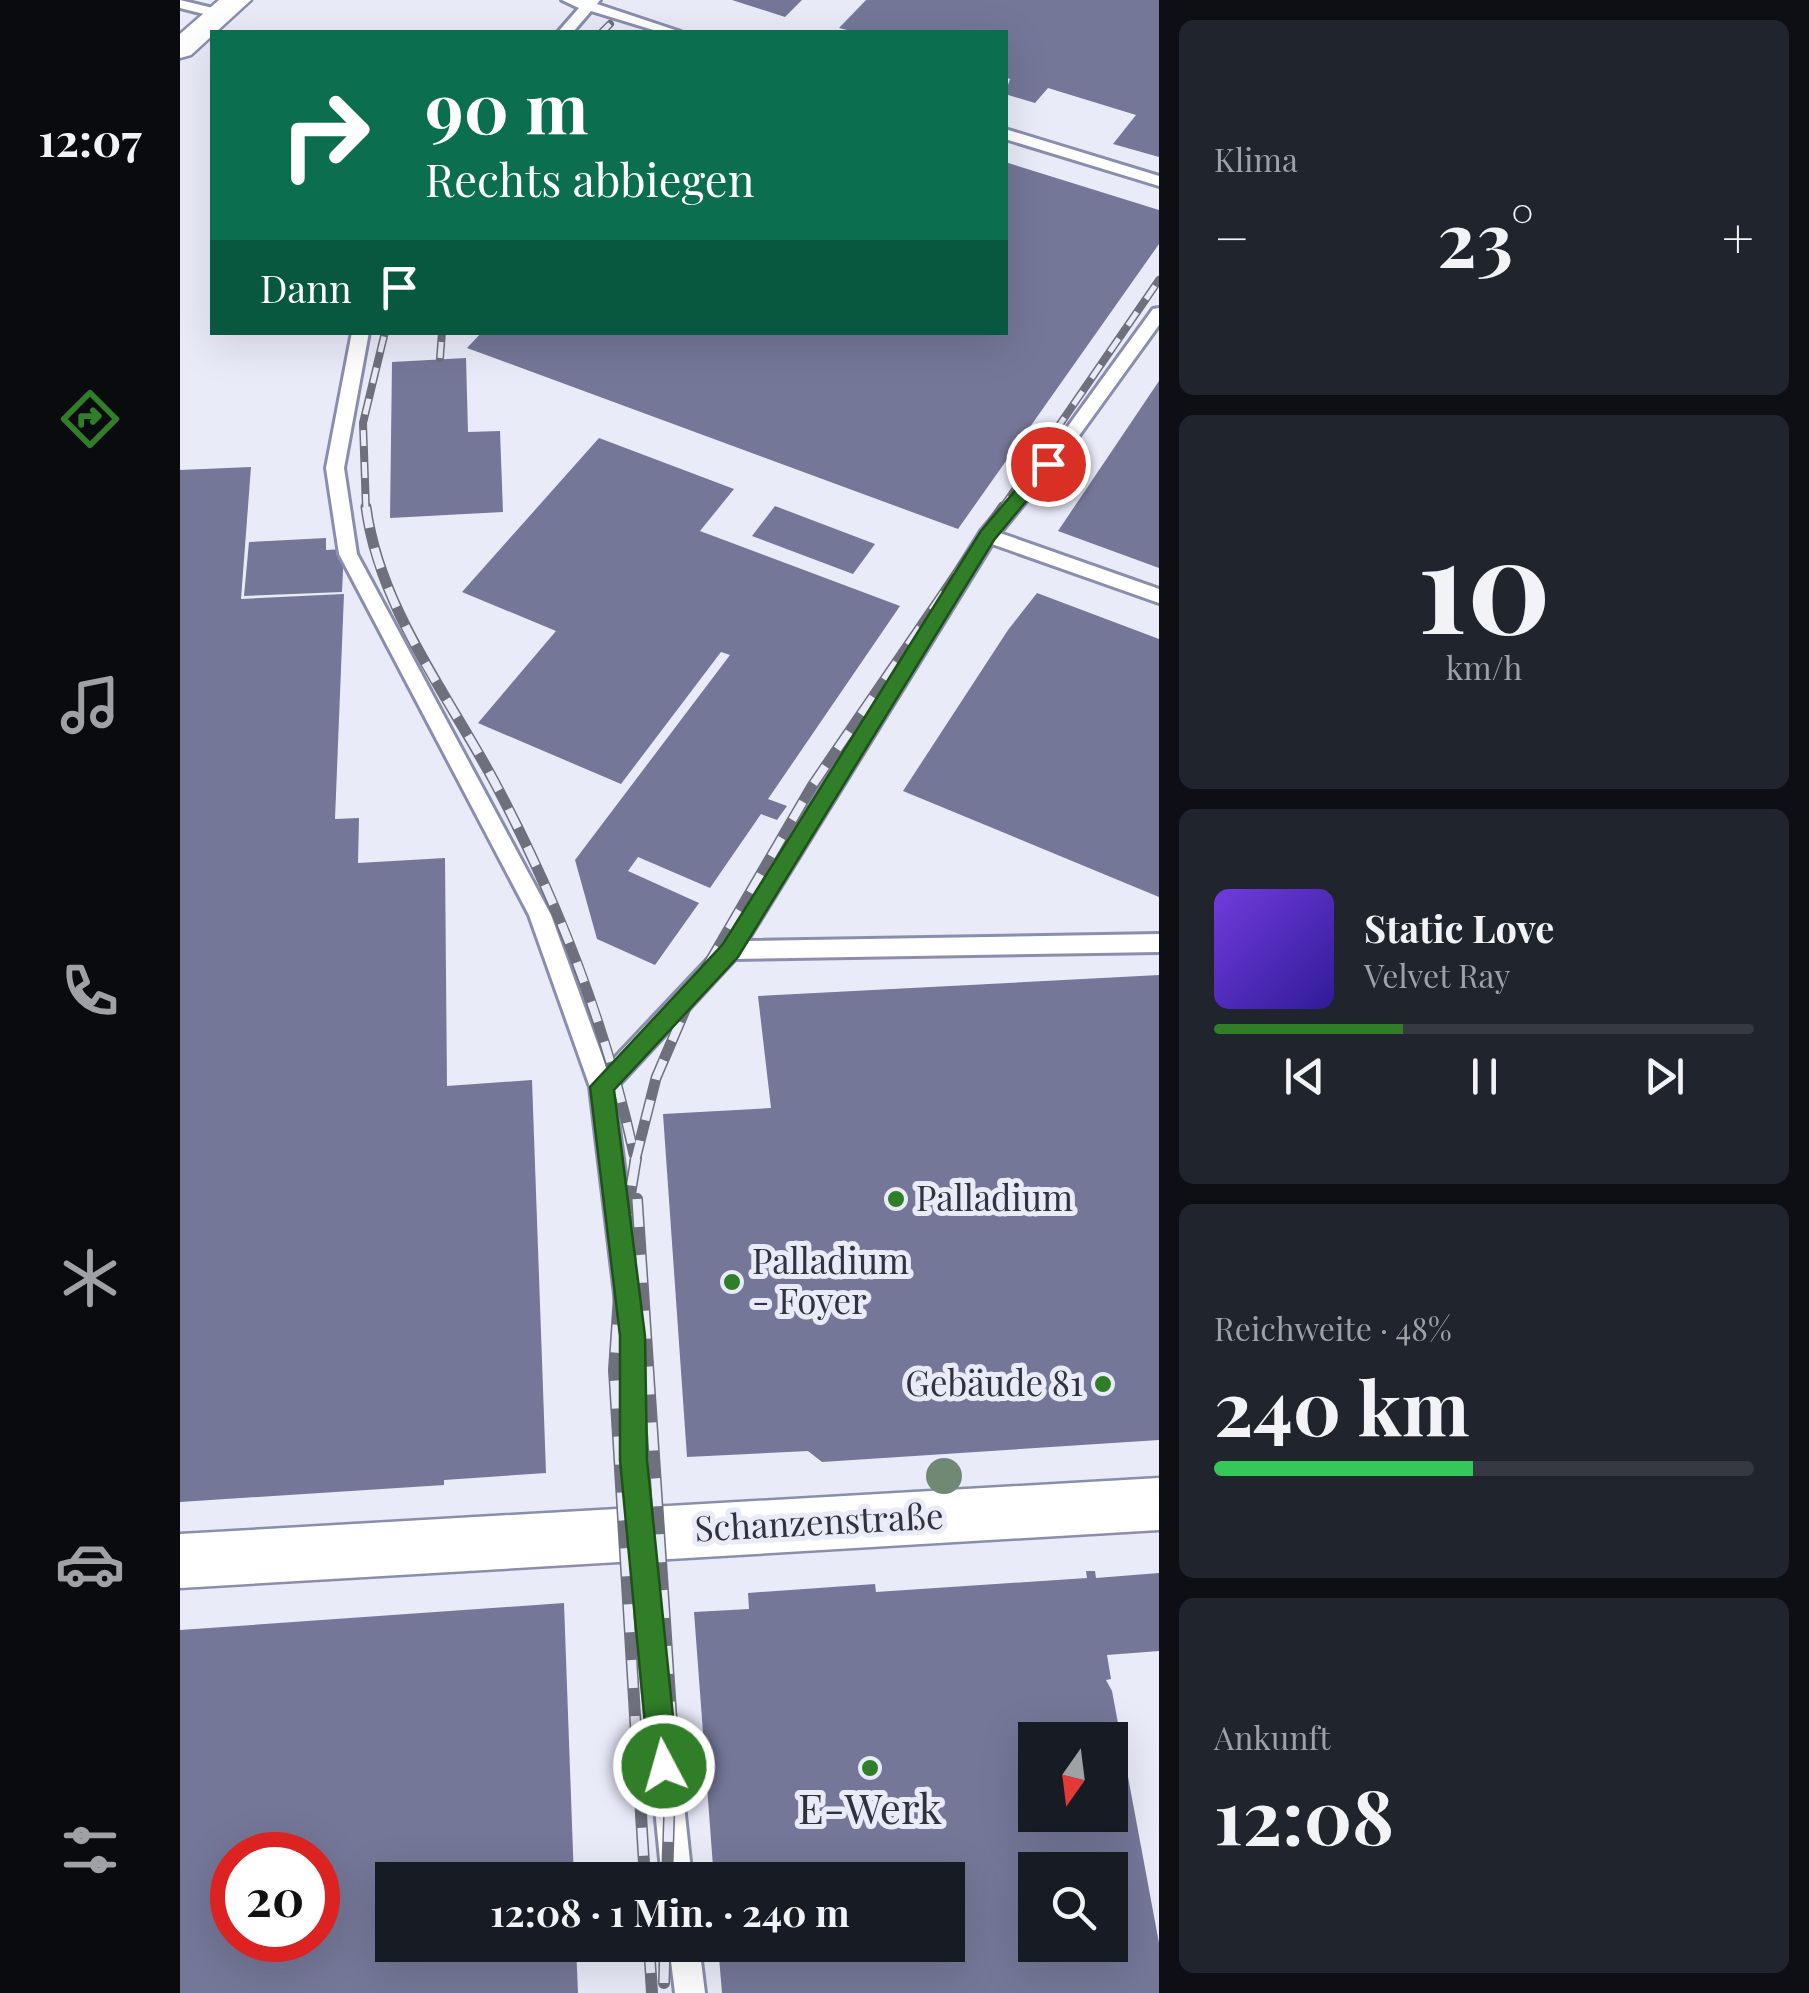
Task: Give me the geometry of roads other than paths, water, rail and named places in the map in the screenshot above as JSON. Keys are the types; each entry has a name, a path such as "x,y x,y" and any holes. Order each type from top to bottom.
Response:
{"street":[{"path":"180,49 228,7"},
{"name":"Schanzenstraße","path":"180,1561 1159,1504"}],"lane":[{"path":"569,0 590,3 668,30"},
{"path":"567,30 590,3"},
{"path":"180,4 228,7"},
{"path":"1008,135 1159,180"},
{"path":"602,1087 730,950 988,536 1068,440 1159,313"},
{"path":"361,335 335,468 348,554 540,916 602,1087 632,1336 633,1456 675,1862"},
{"path":"988,536 1159,596"},
{"path":"730,950 1159,944"},
{"path":"686,1962 690,1993"}],"railway":[{"path":"604,30 610,24"},
{"path":"1001,510 1159,280"},
{"path":"366,510 363,423 384,335"},
{"path":"440,358 442,335"},
{"path":"366,507 373,544 400,615 495,783 559,918 609,1057 634,1154"},
{"path":"635,1161 656,1078 695,987 812,786 1003,507"},
{"path":"636,1158 623,1237 614,1370 644,1862"},
{"path":"637,1199 672,1727 668,1862"},
{"path":"650,1962 652,1993"},
{"path":"664,1983 665,1962"}],"place":[{"name":"Palladium","path":"896,1199"},
{"name":"Palladium - Foyer","path":"732,1282"},
{"name":"Gebäude 81","path":"1103,1384"},
{"name":"E-Werk","path":"870,1768"}]}
